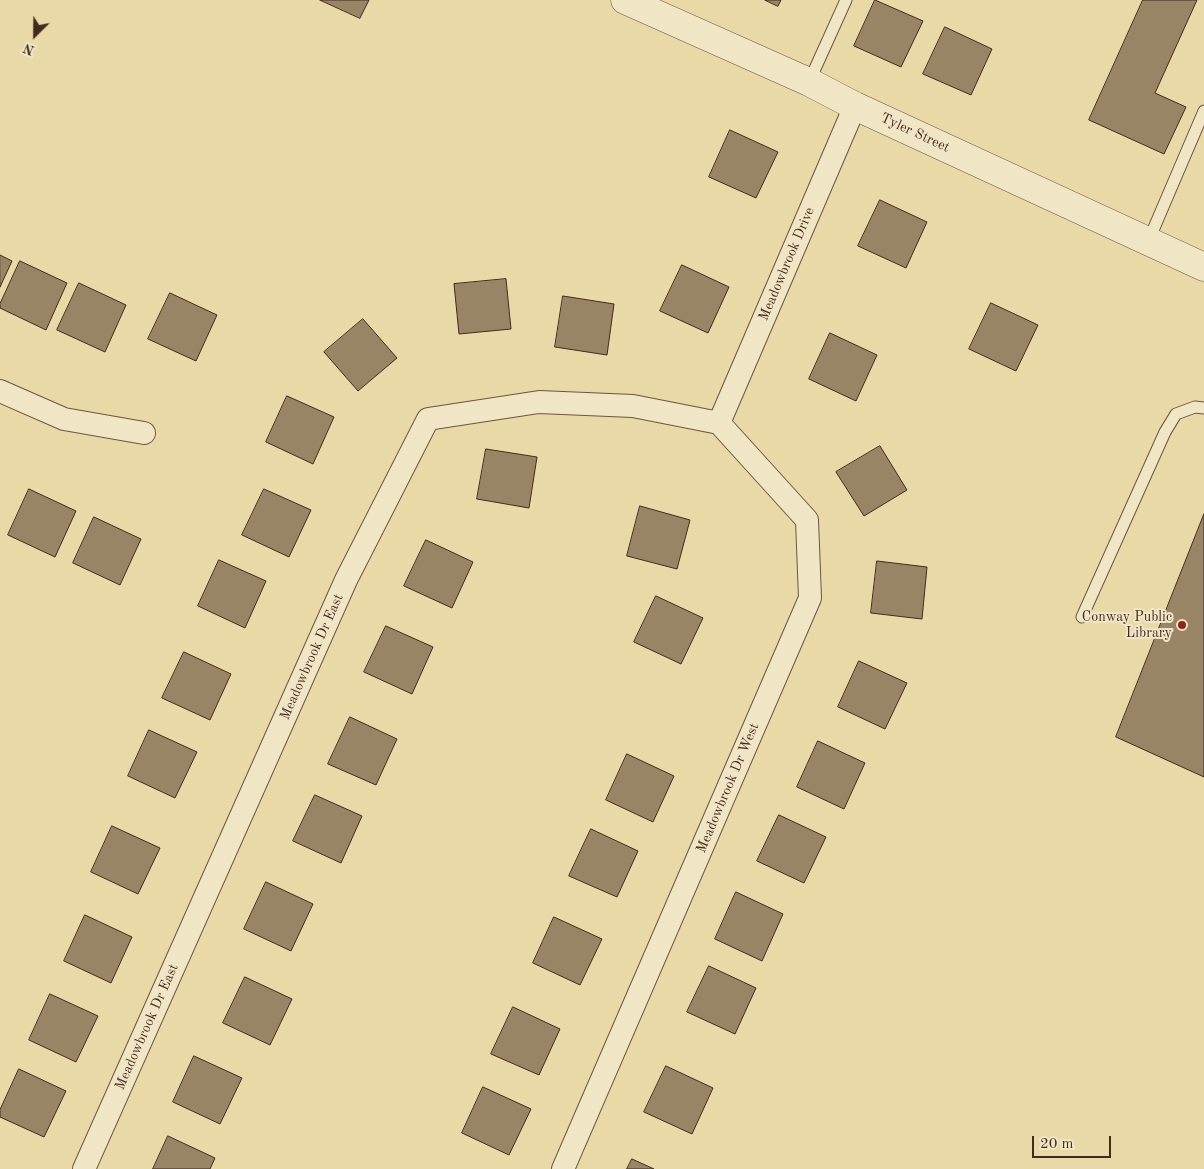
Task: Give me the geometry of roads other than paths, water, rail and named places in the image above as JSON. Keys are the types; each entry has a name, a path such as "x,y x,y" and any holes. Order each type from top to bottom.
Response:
{"street":[{"name":"Tyler Street","path":"625,0 809,82 856,106 1204,267"},
{"name":"Meadowbrook Drive","path":"719,423 856,106"},
{"path":"0,391 64,420 144,433"},
{"name":"Meadowbrook Dr East","path":"84,1169 346,580 428,418 539,402 633,406 719,423"},
{"name":"Meadowbrook Dr West","path":"563,1169 810,598 807,520 719,423"}],"lane":[{"path":"809,82 846,0"},
{"path":"1148,242 1204,111"},
{"path":"1082,617 1166,432 1176,414 1194,407 1204,408"}],"place":[{"name":"Conway Public Library","path":"1182,625"}]}
